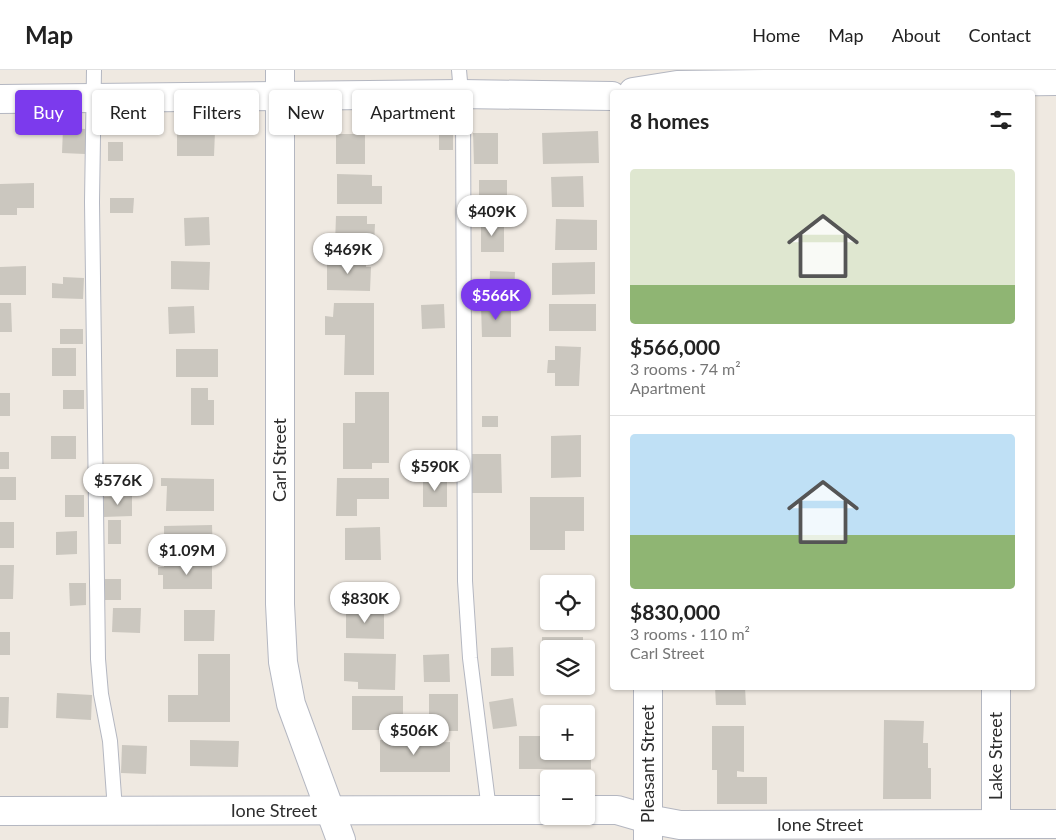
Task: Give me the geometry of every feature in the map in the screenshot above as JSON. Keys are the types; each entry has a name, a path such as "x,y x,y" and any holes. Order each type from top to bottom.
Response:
{"street":[{"path":"643,86 677,86 816,77 1056,81"},
{"path":"164,92 280,83 460,82 610,96"},
{"name":"Carl Street","path":"280,83 280,604 283,662 291,704 341,840"},
{"path":"0,99 92,98"},
{"name":"Pleasant Street","path":"648,690 648,830"},
{"name":"Lake Street","path":"996,690 996,824"},
{"name":"Ione Street","path":"0,811 540,810"},
{"name":"Ione Street","path":"595,810 618,810 648,830 680,825 1056,824"}],"lane":[{"path":"94,70 95,90"},
{"path":"460,82 463,115 465,581 470,658 489,810"},
{"path":"94,135 92,202 98,659 101,694 110,741 115,810"}],"building":[{"path":"82,129 86,129 85,154 62,153 63,135 82,135"},
{"path":"598,131 599,163 543,164 542,133"},
{"path":"473,133 498,133 498,164 474,164"},
{"path":"177,135 215,135 214,156 177,156"},
{"path":"336,135 365,135 365,164 336,164"},
{"path":"439,135 453,135 453,150 439,150"},
{"path":"108,142 123,142 123,161 108,161"},
{"path":"337,174 372,175 372,186 382,186 382,204 337,204"},
{"path":"583,176 584,207 552,207 551,177"},
{"path":"479,180 507,180 507,209 479,209"},
{"path":"34,183 34,208 17,208 17,215 0,215 0,184"},
{"path":"110,198 134,198 133,213 110,213"},
{"path":"336,216 367,216 367,224 375,224 374,245 335,244"},
{"path":"209,217 210,245 185,246 184,218"},
{"path":"556,219 597,220 597,250 555,250"},
{"path":"481,222 504,222 504,252 481,252"},
{"path":"327,259 366,259 366,267 371,267 370,291 327,290"},
{"path":"171,261 210,262 209,290 171,289"},
{"path":"595,262 595,294 552,295 552,263"},
{"path":"26,266 26,295 0,295 0,267"},
{"path":"490,271 515,272 514,297 489,296"},
{"path":"63,277 84,278 83,299 52,298 52,283 63,284"},
{"path":"0,303 11,303 12,332 0,332"},
{"path":"334,303 374,303 374,375 344,375 345,335 325,335 325,316 333,317"},
{"path":"444,304 445,328 422,329 421,305"},
{"path":"549,304 596,304 596,331 549,331"},
{"path":"194,306 195,333 169,334 168,307"},
{"path":"481,306 511,306 511,337 482,337"},
{"path":"60,329 83,329 83,344 60,344"},
{"path":"555,346 581,347 579,386 555,386 555,373 547,373 548,360 555,360"},
{"path":"52,348 76,348 76,376 52,376"},
{"path":"176,349 218,349 218,377 176,377"},
{"path":"191,388 208,388 208,400 214,400 214,425 191,425"},
{"path":"63,390 84,390 84,409 63,409"},
{"path":"355,392 389,392 389,463 372,463 372,469 343,469 343,423 355,423"},
{"path":"0,393 10,393 10,416 0,416"},
{"path":"482,416 498,416 498,427 482,427"},
{"path":"581,435 581,477 551,478 551,436"},
{"path":"51,436 76,436 76,459 51,459"},
{"path":"0,452 9,452 9,469 0,469"},
{"path":"472,454 501,454 502,493 472,493"},
{"path":"0,477 16,477 16,500 0,500"},
{"path":"423,477 447,478 447,507 423,507"},
{"path":"161,478 214,479 214,511 166,511 167,486 161,486"},
{"path":"337,478 389,478 389,499 357,499 357,516 336,516"},
{"path":"65,495 84,495 84,517 65,517"},
{"path":"132,496 132,516 103,517 103,497"},
{"path":"530,497 584,497 584,531 565,531 565,550 530,550"},
{"path":"108,520 121,520 121,544 108,544"},
{"path":"0,522 14,522 14,548 0,548"},
{"path":"212,525 213,554 164,555 164,526"},
{"path":"380,527 381,560 345,560 345,528"},
{"path":"77,531 77,554 56,555 56,532"},
{"path":"164,564 212,564 212,589 163,589 163,575 158,575 158,567 164,567"},
{"path":"0,565 14,565 13,599 0,599"},
{"path":"105,579 121,579 121,600 105,600"},
{"path":"69,583 86,583 86,605 70,606"},
{"path":"113,608 141,608 140,633 112,632"},
{"path":"346,609 384,610 384,639 346,638"},
{"path":"184,610 215,610 214,641 184,641"},
{"path":"0,632 10,632 10,655 0,655"},
{"path":"542,637 583,637 583,640 542,640"},
{"path":"513,647 514,676 491,676 491,648"},
{"path":"344,653 396,654 395,690 358,689 358,682 344,681"},
{"path":"198,654 230,654 230,722 168,722 168,695 198,695"},
{"path":"449,654 450,682 424,682 423,655"},
{"path":"715,690 745,690 746,705 716,705"},
{"path":"57,693 92,695 91,720 56,718"},
{"path":"429,694 458,694 458,731 429,731"},
{"path":"352,696 403,696 403,730 352,730"},
{"path":"0,697 9,697 8,728 0,728"},
{"path":"513,698 517,726 493,729 489,702"},
{"path":"884,720 924,721 923,743 928,743 928,768 931,768 931,799 883,799"},
{"path":"712,726 744,726 744,772 737,771 737,777 767,777 767,804 717,804 717,770 712,770"},
{"path":"519,736 540,736 540,760 591,760 591,769 519,769"},
{"path":"426,739 426,743 450,742 450,772 380,772 380,740"},
{"path":"190,740 239,741 238,767 190,766"},
{"path":"122,745 147,746 146,774 121,773"}]}
